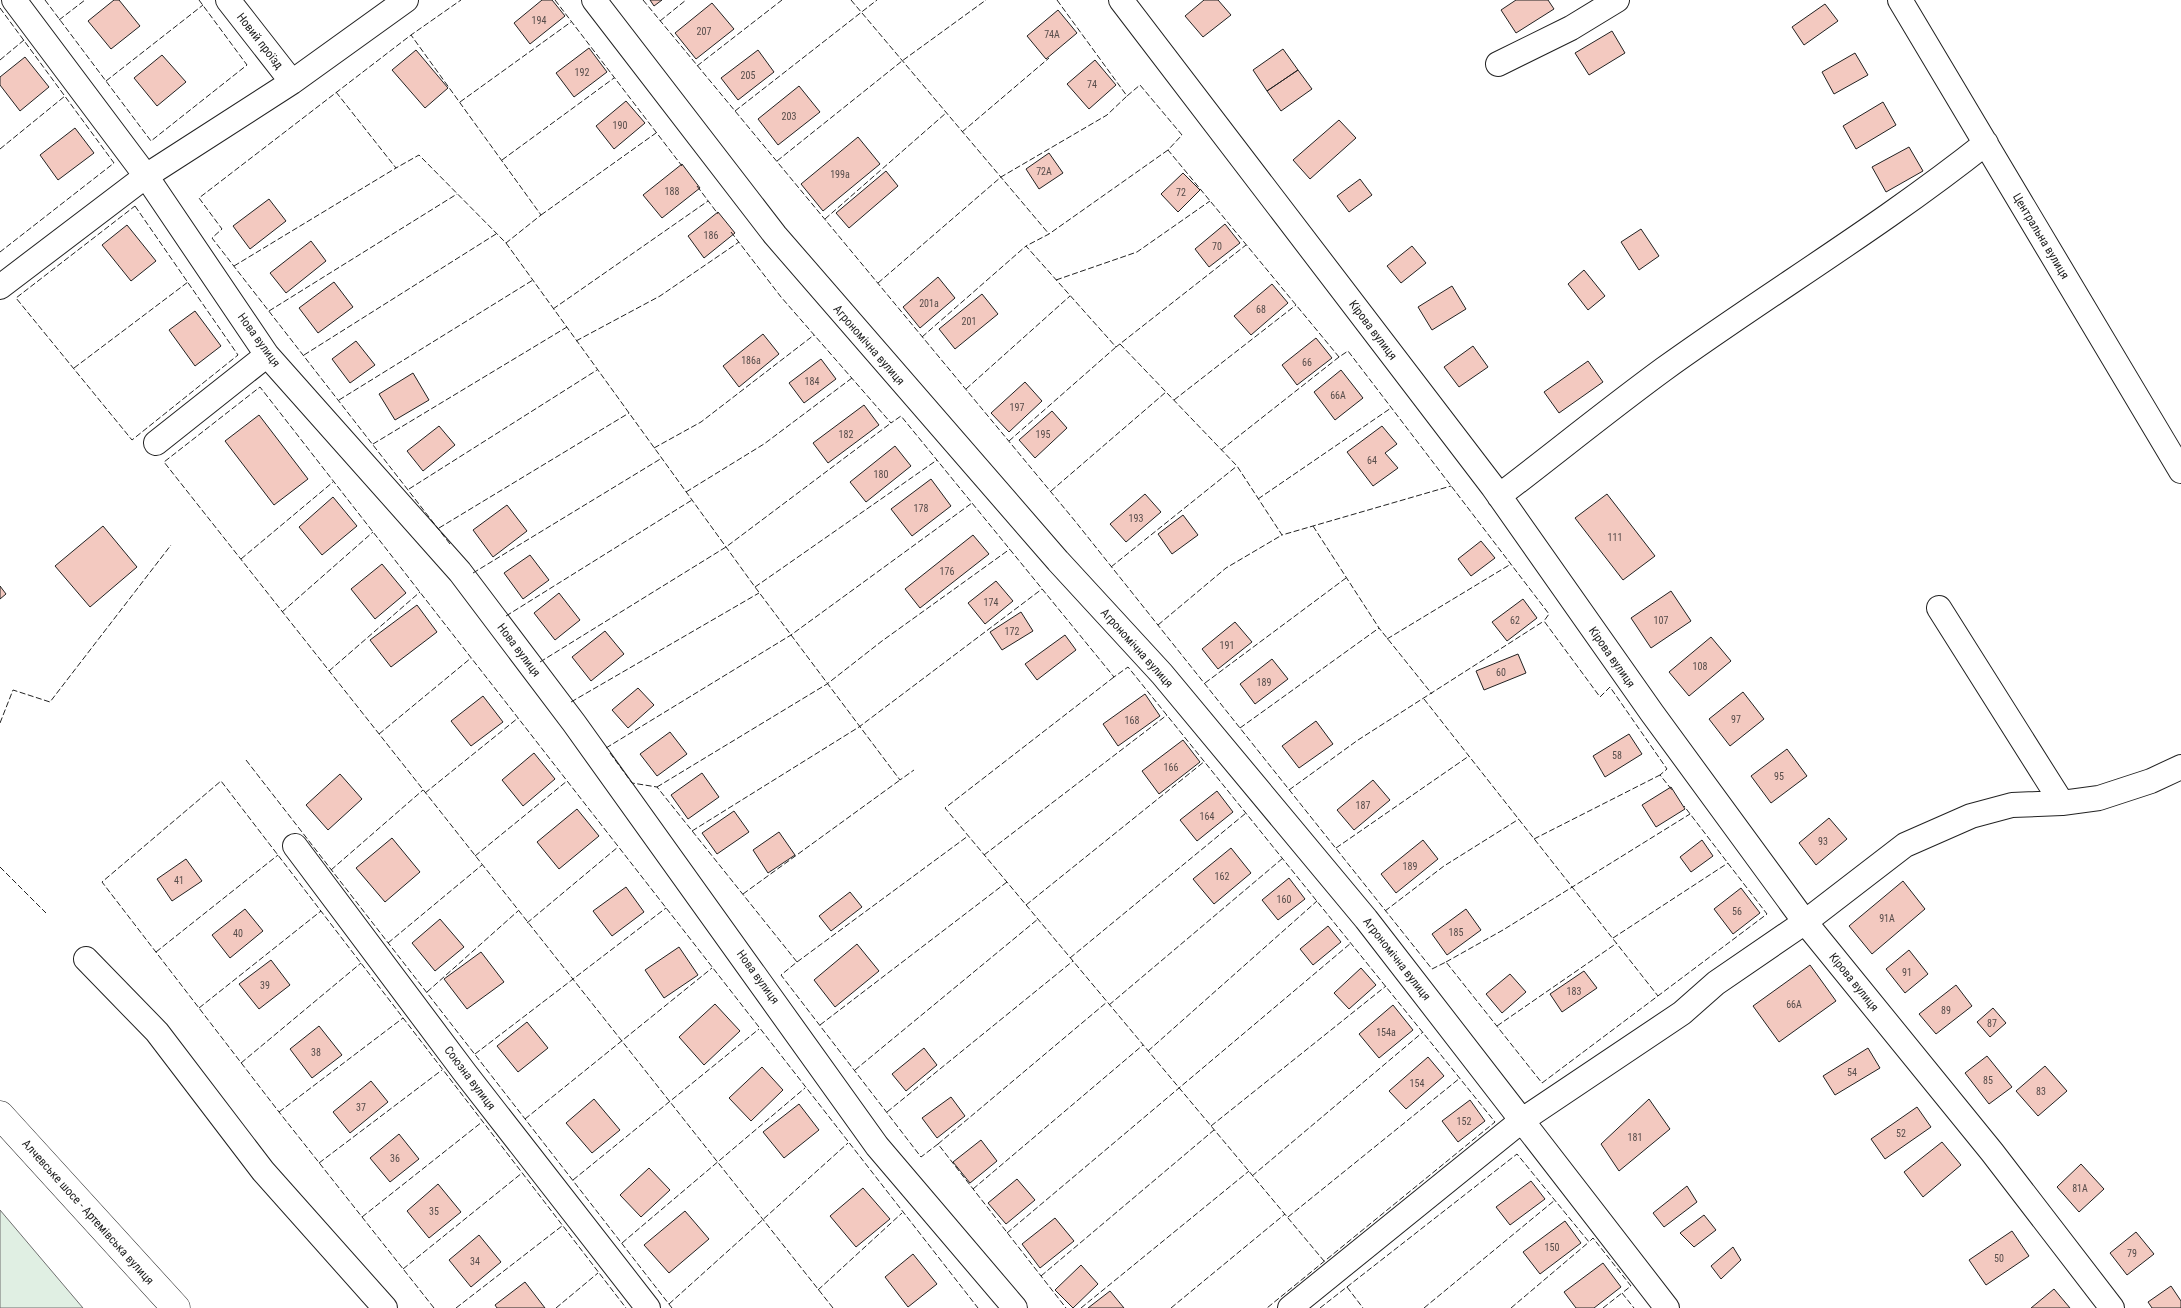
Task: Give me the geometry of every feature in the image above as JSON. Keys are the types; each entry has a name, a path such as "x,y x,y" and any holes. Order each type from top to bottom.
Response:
{"highway":[{"name":"Алчевське шосе - Артемівська вулиця","path":"0,1115 176,1308"}],"street":[{"name":"Нова вулиця","path":"14,0 146,176 267,355 460,572 574,723 878,1146 1015,1308"},
{"name":"Новий проїзд","path":"228,0 292,82"},
{"path":"0,287 146,176 292,82 406,0"},
{"name":"Агрономічна вулиця","path":"594,0 775,235 1058,561 1162,674 1366,919 1666,1308"},
{"name":"Кірова вулиця","path":"1121,0 1500,496 1652,714 1805,922 1992,1152 2112,1308"},
{"path":"1498,64 1571,28 1617,0"},
{"name":"Центральна вулиця","path":"1900,0 2181,471"},
{"path":"1500,496 1664,370 1878,224 1936,183 1986,143"},
{"path":"156,443 267,355"},
{"path":"1939,608 2062,804"},
{"path":"1290,1308 1521,1121 1682,1012 1716,983 1805,922 1905,845 1971,816 2012,805 2062,804 2099,798 2151,781 2181,767"},
{"name":"Союзна вулиця","path":"295,846 465,1073 648,1308"},
{"path":"86,958 157,1032 263,1171 385,1308"}],"green space":[{"path":"0,1210 83,1308 0,1308"}],"building":[{"path":"114,0 119,0 140,26 111,49 88,21"},
{"path":"542,0 552,0 565,16 530,44 514,23"},
{"path":"650,0 662,0 654,6"},
{"path":"1204,0 1218,0 1231,15 1203,37 1185,16"},
{"path":"1516,0 1548,0 1554,9 1516,33 1501,10"},
{"path":"712,3 734,29 696,59 675,33"},
{"path":"1825,4 1838,21 1804,45 1792,27"},
{"path":"1058,10 1077,33 1046,59 1027,36"},
{"path":"1612,31 1625,53 1589,75 1575,53"},
{"path":"589,48 607,72 574,97 556,73"},
{"path":"1283,49 1298,70 1267,91 1253,70"},
{"path":"416,50 448,88 425,108 392,70"},
{"path":"758,50 774,72 738,100 721,78"},
{"path":"1855,53 1868,75 1834,94 1822,72"},
{"path":"162,55 186,82 157,106 134,78"},
{"path":"25,57 49,87 20,111 0,85 0,77"},
{"path":"1095,60 1116,85 1089,109 1067,84"},
{"path":"1298,70 1312,89 1281,111 1267,91"},
{"path":"799,86 820,112 778,145 758,119"},
{"path":"626,101 645,123 614,149 596,126"},
{"path":"1883,102 1896,125 1856,149 1843,126"},
{"path":"1339,120 1356,138 1310,179 1293,160"},
{"path":"75,128 94,153 58,180 40,155"},
{"path":"858,137 880,164 823,211 801,184"},
{"path":"1909,147 1923,171 1886,192 1872,167"},
{"path":"1049,153 1063,173 1039,189 1026,169"},
{"path":"682,164 700,188 662,218 643,195"},
{"path":"886,171 898,186 849,228 836,213"},
{"path":"1183,173 1200,190 1178,212 1161,194"},
{"path":"1360,179 1372,195 1349,212 1337,196"},
{"path":"269,199 286,221 250,249 233,226"},
{"path":"718,212 735,233 704,258 688,236"},
{"path":"1225,224 1240,243 1209,267 1195,249"},
{"path":"127,225 156,261 131,281 102,245"},
{"path":"1641,229 1659,256 1639,270 1621,242"},
{"path":"311,241 326,261 286,293 270,273"},
{"path":"1412,246 1426,263 1401,283 1387,266"},
{"path":"1584,270 1605,296 1588,310 1568,284"},
{"path":"938,277 955,298 920,328 903,307"},
{"path":"334,282 353,307 318,333 299,308"},
{"path":"1272,284 1288,303 1251,335 1234,316"},
{"path":"1452,286 1466,309 1432,330 1418,307"},
{"path":"982,294 998,314 955,349 939,329"},
{"path":"195,311 221,346 195,366 169,330"},
{"path":"763,334 779,354 739,387 723,366"},
{"path":"1316,338 1332,358 1297,385 1282,365"},
{"path":"356,341 375,365 350,383 332,359"},
{"path":"1473,346 1488,367 1459,387 1444,367"},
{"path":"821,359 836,379 804,403 789,383"},
{"path":"1588,361 1603,382 1559,413 1544,392"},
{"path":"1341,370 1363,398 1335,420 1314,392"},
{"path":"413,373 429,400 395,420 379,394"},
{"path":"1025,382 1042,401 1009,432 991,413"},
{"path":"864,405 879,425 828,463 813,443"},
{"path":"1052,411 1067,428 1035,458 1019,440"},
{"path":"259,415 308,479 274,505 225,441"},
{"path":"439,426 455,445 423,471 407,451"},
{"path":"1382,426 1397,444 1385,453 1398,468 1373,486 1347,452"},
{"path":"895,446 911,466 866,502 850,482"},
{"path":"931,479 951,506 912,536 891,509"},
{"path":"1145,494 1161,512 1126,542 1110,524"},
{"path":"1607,494 1655,556 1623,580 1575,518"},
{"path":"333,497 357,526 322,555 299,527"},
{"path":"507,505 527,531 493,557 473,530"},
{"path":"1183,515 1198,535 1172,554 1158,534"},
{"path":"103,526 137,567 90,607 55,566"},
{"path":"973,535 989,554 920,608 905,589"},
{"path":"1481,541 1495,558 1471,576 1458,559"},
{"path":"530,555 549,580 523,599 504,573"},
{"path":"382,564 406,593 375,619 351,589"},
{"path":"996,581 1013,601 985,624 968,603"},
{"path":"0,586 6,594 0,599"},
{"path":"1671,591 1691,621 1651,648 1631,618"},
{"path":"559,593 580,620 555,640 534,613"},
{"path":"1523,599 1537,618 1507,641 1492,622"},
{"path":"417,605 437,632 391,667 370,640"},
{"path":"1021,612 1033,631 1002,650 990,632"},
{"path":"1235,622 1252,642 1218,669 1202,649"},
{"path":"605,631 624,654 591,681 572,657"},
{"path":"1065,635 1076,650 1037,680 1025,664"},
{"path":"1711,637 1731,661 1689,696 1669,672"},
{"path":"1518,654 1526,673 1484,690 1476,671"},
{"path":"1272,659 1288,679 1255,704 1240,684"},
{"path":"638,688 654,705 628,728 612,710"},
{"path":"1743,692 1764,719 1730,746 1709,719"},
{"path":"1145,694 1160,716 1118,746 1103,724"},
{"path":"483,696 503,722 471,746 451,721"},
{"path":"1316,721 1333,744 1299,768 1282,746"},
{"path":"670,732 687,754 657,776 640,754"},
{"path":"1629,734 1642,754 1605,777 1593,756"},
{"path":"1183,740 1200,762 1159,794 1142,771"},
{"path":"1787,749 1807,776 1771,803 1751,776"},
{"path":"534,753 555,779 523,806 502,780"},
{"path":"702,773 719,797 688,819 671,795"},
{"path":"340,774 362,799 328,830 306,805"},
{"path":"1373,780 1390,800 1354,830 1337,810"},
{"path":"1671,787 1685,809 1656,827 1642,805"},
{"path":"1217,791 1233,812 1197,841 1180,820"},
{"path":"577,809 599,836 559,869 537,842"},
{"path":"734,811 749,832 717,854 702,833"},
{"path":"1829,818 1847,839 1816,865 1799,843"},
{"path":"779,832 795,855 768,873 753,850"},
{"path":"392,838 420,872 385,902 356,868"},
{"path":"1423,840 1438,859 1396,893 1381,874"},
{"path":"1702,840 1713,856 1691,872 1680,857"},
{"path":"1231,848 1251,873 1214,904 1193,879"},
{"path":"186,859 202,881 172,901 157,879"},
{"path":"1289,878 1305,899 1278,920 1262,900"},
{"path":"1903,881 1925,909 1872,954 1849,926"},
{"path":"626,887 644,912 612,936 593,911"},
{"path":"1741,888 1760,913 1733,934 1714,909"},
{"path":"850,892 862,907 831,931 819,916"},
{"path":"245,909 263,931 230,958 212,935"},
{"path":"1466,909 1481,930 1447,955 1432,934"},
{"path":"440,919 464,947 435,971 412,943"},
{"path":"1328,926 1341,942 1313,965 1300,949"},
{"path":"857,944 879,971 835,1007 814,980"},
{"path":"679,947 698,975 664,998 645,970"},
{"path":"1909,950 1928,974 1905,993 1886,969"},
{"path":"481,952 504,982 467,1009 444,979"},
{"path":"271,960 290,985 259,1009 239,984"},
{"path":"1810,965 1836,1001 1779,1042 1753,1006"},
{"path":"1361,968 1376,985 1349,1009 1334,993"},
{"path":"1584,971 1597,988 1562,1012 1550,994"},
{"path":"1510,974 1526,992 1502,1013 1486,994"},
{"path":"1956,985 1972,1006 1936,1034 1919,1014"},
{"path":"715,1004 740,1031 704,1065 679,1037"},
{"path":"1393,1005 1413,1030 1379,1058 1359,1034"},
{"path":"1993,1008 2006,1023 1990,1037 1977,1022"},
{"path":"527,1022 548,1048 518,1072 497,1046"},
{"path":"319,1026 342,1055 312,1078 290,1049"},
{"path":"924,1048 937,1065 906,1091 892,1074"},
{"path":"1868,1048 1880,1068 1835,1095 1823,1076"},
{"path":"1987,1056 2012,1087 1989,1104 1965,1073"},
{"path":"1428,1057 1444,1076 1406,1109 1389,1091"},
{"path":"2045,1066 2067,1091 2038,1116 2016,1091"},
{"path":"762,1067 783,1090 751,1121 729,1098"},
{"path":"371,1081 388,1102 350,1133 333,1112"},
{"path":"951,1097 965,1116 937,1138 922,1118"},
{"path":"594,1099 620,1130 592,1153 566,1123"},
{"path":"1649,1099 1670,1129 1619,1171 1601,1144"},
{"path":"1470,1100 1485,1121 1458,1142 1442,1121"},
{"path":"799,1104 819,1130 784,1158 763,1132"},
{"path":"1917,1107 1931,1127 1885,1159 1871,1139"},
{"path":"399,1134 419,1159 390,1182 370,1158"},
{"path":"981,1140 997,1161 970,1183 953,1162"},
{"path":"1942,1142 1961,1165 1923,1197 1904,1172"},
{"path":"2081,1164 2104,1189 2079,1212 2057,1187"},
{"path":"649,1168 670,1190 641,1217 620,1195"},
{"path":"1017,1179 1035,1200 1006,1224 988,1203"},
{"path":"1531,1181 1545,1199 1510,1225 1496,1207"},
{"path":"438,1184 461,1212 429,1238 407,1211"},
{"path":"1687,1186 1697,1202 1664,1227 1653,1213"},
{"path":"863,1188 890,1219 856,1247 830,1216"},
{"path":"685,1211 709,1239 669,1273 644,1245"},
{"path":"1704,1215 1716,1230 1694,1247 1680,1233"},
{"path":"1055,1218 1074,1241 1040,1268 1022,1244"},
{"path":"1565,1221 1581,1243 1540,1274 1523,1252"},
{"path":"2012,1231 2029,1256 1986,1285 1969,1260"},
{"path":"2136,1232 2154,1254 2127,1275 2110,1253"},
{"path":"479,1235 501,1262 471,1287 449,1260"},
{"path":"1733,1247 1741,1260 1721,1279 1711,1266"},
{"path":"913,1254 937,1284 908,1307 885,1277"},
{"path":"1603,1263 1621,1287 1594,1308 1576,1308 1564,1292"},
{"path":"1081,1265 1098,1284 1073,1308 1055,1290"},
{"path":"525,1282 545,1308 497,1308 495,1305"},
{"path":"2171,1286 2181,1301 2181,1308 2152,1308 2148,1302"},
{"path":"2054,1289 2070,1308 2031,1308"},
{"path":"1110,1291 1124,1308 1088,1308"}],"fence":[{"path":"45,0 151,141 247,65 199,0"},
{"path":"59,20 85,0"},
{"path":"450,544 212,238 222,229 199,198 411,35 461,0"},
{"path":"555,0 682,166"},
{"path":"643,0 1075,521 1432,969 1446,962 1542,1083 1767,914 1684,806"},
{"path":"660,21 686,0"},
{"path":"697,66 782,0"},
{"path":"851,0 1049,234"},
{"path":"735,111 877,0"},
{"path":"777,161 902,61 986,0"},
{"path":"1057,0 1127,96 1140,85 1182,135 1168,150 1339,357 1348,351 1549,614 1544,621 1600,697 1610,687 1667,769 1660,775 1672,790"},
{"path":"106,81 203,5"},
{"path":"0,8 114,163 0,252"},
{"path":"460,102 571,22"},
{"path":"336,92 396,168 419,155 506,243 541,215 411,35"},
{"path":"0,60 24,40"},
{"path":"962,132 1049,58"},
{"path":"502,160 614,78"},
{"path":"0,149 65,96"},
{"path":"878,283 1001,177 1107,115 1127,96"},
{"path":"825,219 946,113"},
{"path":"541,215 656,133"},
{"path":"1168,150 1049,234 1026,246 1116,347 1246,245"},
{"path":"234,266 396,168"},
{"path":"697,186 718,214"},
{"path":"269,311 457,194"},
{"path":"553,309 708,201"},
{"path":"1056,280 1137,252 1210,201"},
{"path":"135,206 238,355 132,440 16,298 135,206"},
{"path":"731,232 781,297 891,423 901,416 1114,677 1128,667 1495,1122 1267,1308"},
{"path":"304,355 496,234"},
{"path":"576,341 660,296 739,242"},
{"path":"506,243 755,587 900,780 914,770"},
{"path":"922,337 1026,246"},
{"path":"339,400 533,280"},
{"path":"74,368 188,282"},
{"path":"966,389 1070,296"},
{"path":"1174,400 1296,305"},
{"path":"373,444 567,327"},
{"path":"654,448 701,422 814,335"},
{"path":"1120,344 1237,466 1282,535 1451,486"},
{"path":"1009,441 1116,347"},
{"path":"1221,450 1339,357"},
{"path":"409,489 597,370"},
{"path":"686,492 764,444 852,378"},
{"path":"833,1308 164,462 260,387 978,1308"},
{"path":"1051,491 1166,392"},
{"path":"1258,499 1391,408"},
{"path":"439,528 629,413"},
{"path":"540,662 726,547 891,423"},
{"path":"473,573 662,458"},
{"path":"755,587 937,460"},
{"path":"1111,567 1237,466"},
{"path":"241,559 333,482"},
{"path":"506,616 692,500"},
{"path":"606,748 791,635 972,503"},
{"path":"1313,526 1379,628 1432,694"},
{"path":"282,612 373,532"},
{"path":"1158,625 1226,568 1282,535"},
{"path":"0,723 13,690 50,702 171,545"},
{"path":"657,787 827,684 882,641 1010,549"},
{"path":"1387,639 1511,564"},
{"path":"1205,683 1346,578"},
{"path":"692,831 859,727 1042,589"},
{"path":"329,671 420,592"},
{"path":"571,702 759,593"},
{"path":"1289,790 1358,740 1544,621"},
{"path":"1240,728 1379,628"},
{"path":"379,734 471,658"},
{"path":"1114,677 945,808 1324,1261"},
{"path":"1424,699 1658,996"},
{"path":"984,855 1167,715"},
{"path":"425,793 518,718"},
{"path":"610,753 632,783 657,787 797,962 781,975 921,1157 938,1144 1066,1308"},
{"path":"1336,848 1469,756"},
{"path":"246,760 672,1308"},
{"path":"1026,905 1205,761"},
{"path":"1534,839 1660,775"},
{"path":"743,894 900,780"},
{"path":"434,1308 279,1112 102,882 221,781 626,1308"},
{"path":"475,856 567,781"},
{"path":"331,870 423,790"},
{"path":"1070,958 1246,813"},
{"path":"1446,962 1503,930 1690,814"},
{"path":"1385,911 1444,866 1519,819"},
{"path":"797,962 968,836"},
{"path":"527,923 618,847"},
{"path":"156,952 278,855"},
{"path":"1109,1005 1283,858"},
{"path":"1613,938 1728,863"},
{"path":"388,943 482,865"},
{"path":"0,867 46,913"},
{"path":"820,1025 1007,882"},
{"path":"1148,1051 1317,901"},
{"path":"475,1054 666,908"},
{"path":"199,1008 321,911"},
{"path":"427,992 518,911"},
{"path":"855,1070 1038,919"},
{"path":"1007,1233 1351,943"},
{"path":"1497,1026 1617,943"},
{"path":"887,1112 1073,961"},
{"path":"241,1063 361,963"},
{"path":"525,1119 712,968"},
{"path":"1211,1126 1386,986"},
{"path":"938,1144 1107,1002"},
{"path":"279,1112 403,1018"},
{"path":"573,1180 759,1029"},
{"path":"1252,1176 1423,1032"},
{"path":"973,1189 1143,1045"},
{"path":"319,1163 442,1070"},
{"path":"1288,1217 1460,1078"},
{"path":"622,1243 805,1088"},
{"path":"362,1217 482,1122"},
{"path":"1041,1276 1214,1130"},
{"path":"669,1304 848,1143"},
{"path":"1320,1308 1517,1154 1589,1242 1593,1238 1631,1286 1622,1293 1634,1308"},
{"path":"1081,1308 1249,1171"},
{"path":"403,1269 522,1173"},
{"path":"1424,1308 1555,1200"},
{"path":"818,1290 902,1213"},
{"path":"1171,1308 1285,1214"},
{"path":"456,1308 562,1226"},
{"path":"1511,1308 1589,1242"},
{"path":"556,1308 598,1273"},
{"path":"1347,1287 1363,1308"},
{"path":"1603,1308 1622,1293"}]}
